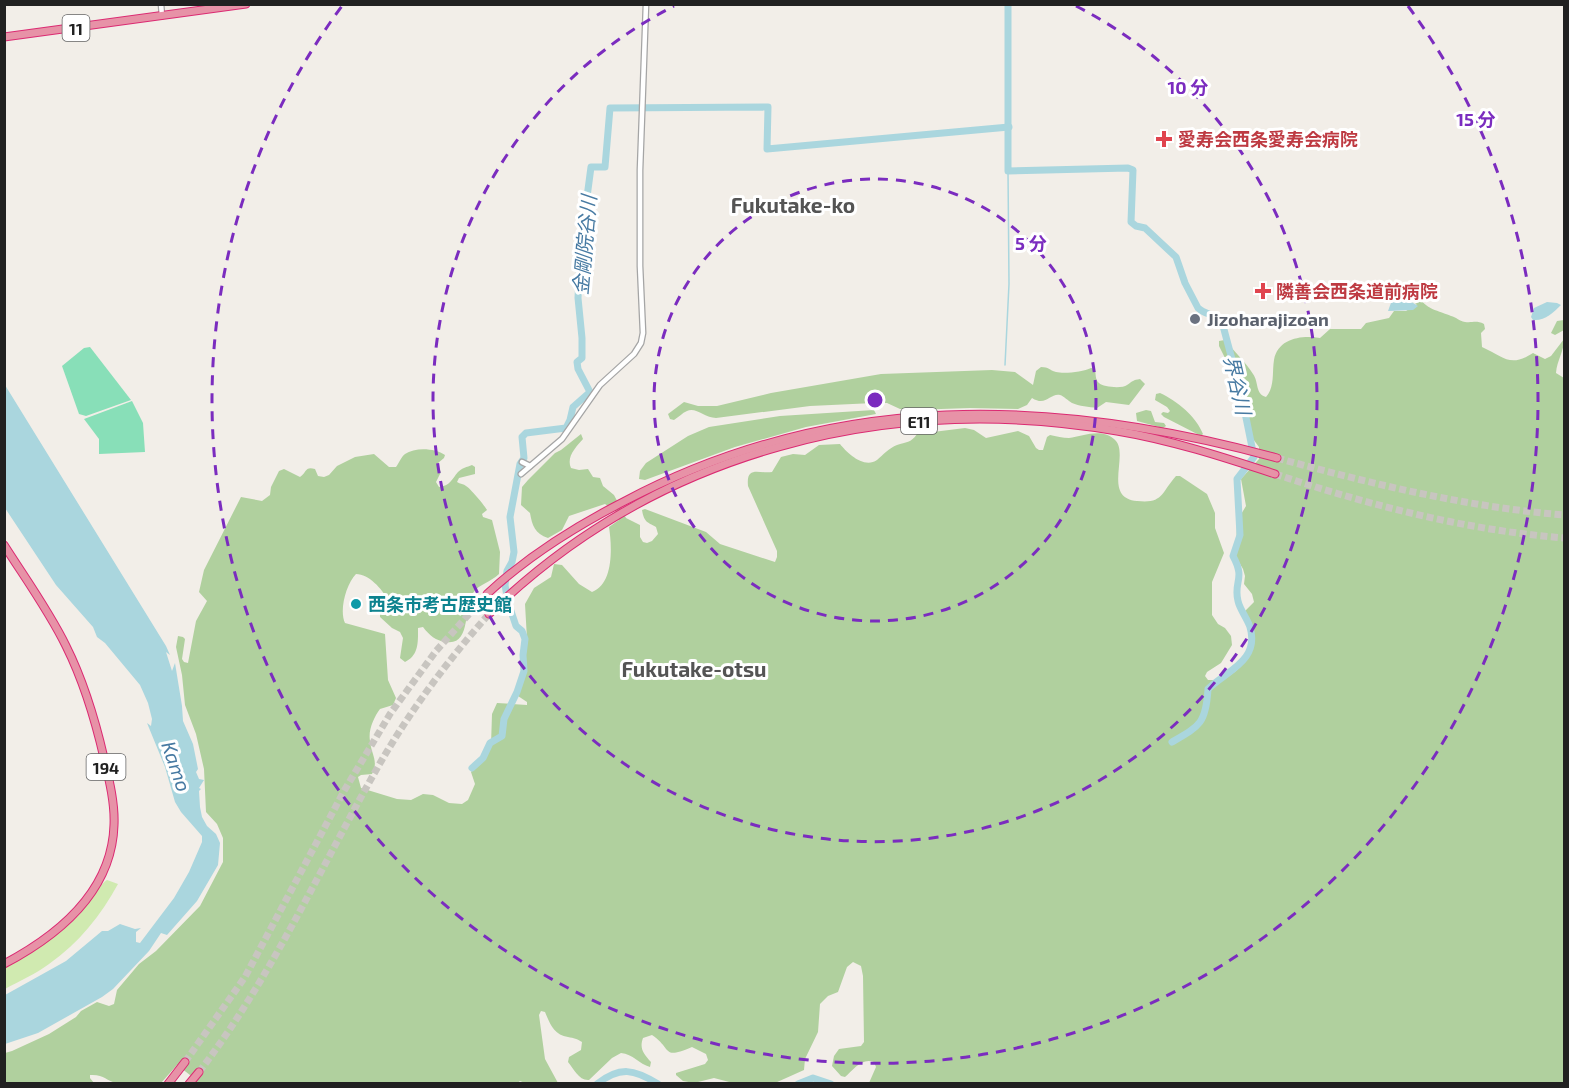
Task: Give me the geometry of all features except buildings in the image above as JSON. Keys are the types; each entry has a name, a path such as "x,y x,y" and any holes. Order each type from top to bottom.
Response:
{"highway":[{"name":"11","path":"4,38 246,4"},
{"name":"E11","path":"488,592 562,537 642,492 694,469 765,444 829,428 903,417 1025,414 1095,421 1188,437 1277,458"},
{"name":"E11","path":"491,611 553,557 644,500 708,470 786,444 842,432 915,422 969,418 1069,424 1141,435 1275,474"},
{"name":"194","path":"4,545 51,619 77,669 101,743 115,823 109,857 100,880 89,898 49,937 4,964"},
{"path":"168,1083 184,1063"},
{"path":"189,1083 198,1073"}],"street":[{"path":"161,4 162,16"},
{"path":"521,474 562,439 600,385 634,354 641,343 643,333 640,285 640,170 645,4"},
{"path":"522,462 526,466 532,465"}],"green space":[{"path":"1418,285 1427,287 1426,291 1419,295 1428,306 1463,321 1484,324 1485,329 1481,333 1482,347 1507,359 1518,360 1533,353 1545,359 1551,356 1564,339 1556,373 1564,378 1564,1083 869,1083 876,1067 874,1062 862,1063 845,1077 841,1076 832,1066 834,1056 839,1049 861,1046 864,1042 863,976 861,966 853,962 847,967 838,992 828,996 820,1004 818,1032 805,1059 804,1070 775,1083 733,1083 714,1078 694,1083 683,1081 676,1073 705,1064 708,1060 706,1054 692,1047 671,1053 652,1035 643,1038 642,1045 644,1054 651,1062 650,1067 621,1053 612,1058 589,1080 585,1080 568,1062 569,1057 581,1050 582,1042 559,1034 551,1025 545,1012 541,1011 539,1015 545,1059 558,1083 520,1081 516,1084 193,1084 190,1075 177,1065 161,1083 122,1084 90,1075 94,1083 5,1084 5,1053 49,1034 97,1002 109,1006 114,1004 117,990 139,964 156,951 200,906 223,862 223,838 217,824 206,812 204,769 196,734 185,705 176,647 178,636 183,637 185,639 182,659 188,663 196,621 207,601 199,592 204,570 241,497 262,501 270,495 271,487 279,471 284,469 300,477 312,468 318,476 324,477 337,466 355,457 374,454 389,467 396,467 404,455 409,452 419,449 431,450 445,455 438,463 441,472 436,482 439,487 448,484 463,469 472,465 475,467 475,474 459,478 457,482 465,485 474,493 487,510 482,514 483,517 492,520 500,552 499,574 478,587 473,593 466,624 460,638 454,642 446,642 433,637 423,627 418,628 418,643 415,652 405,662 400,658 403,638 400,632 380,617 380,612 388,600 375,583 361,575 356,574 349,584 344,598 343,612 345,623 385,634 388,680 396,698 393,705 380,709 372,724 370,737 375,765 372,774 358,777 361,788 397,799 411,800 423,794 433,795 449,803 462,804 468,800 475,784 471,772 475,766 485,760 491,745 492,714 497,703 527,705 527,702 515,694 516,688 523,682 526,666 525,604 534,588 551,577 554,564 562,565 579,584 592,592 599,588 608,573 611,554 609,527 619,520 615,511 605,504 569,516 562,530 548,538 537,531 530,513 521,505 522,487 555,453 581,434 583,439 571,456 571,468 588,469 593,477 600,478 603,486 614,495 626,518 640,525 640,537 643,542 652,541 658,534 656,527 645,519 642,510 645,509 706,532 720,544 775,562 777,551 748,486 748,479 749,475 754,472 772,472 781,457 793,454 805,455 819,445 840,444 856,459 867,463 877,460 894,446 910,441 917,434 965,428 974,430 986,438 1018,431 1029,436 1039,450 1043,450 1047,437 1050,435 1069,438 1098,433 1109,436 1118,445 1120,454 1118,483 1126,498 1137,501 1157,499 1176,476 1180,476 1207,494 1215,513 1215,528 1224,553 1212,582 1212,615 1231,636 1232,645 1221,663 1207,672 1205,676 1208,680 1220,679 1228,677 1239,669 1253,645 1252,628 1245,611 1254,602 1252,594 1244,584 1243,569 1236,557 1237,521 1246,506 1241,479 1259,459 1259,447 1253,439 1246,406 1236,395 1234,376 1219,346 1219,341 1225,340 1243,361 1255,377 1260,393 1266,397 1272,384 1274,360 1280,347 1299,338 1320,338 1330,329 1361,329 1366,323 1389,318 1394,311 1406,311 1417,304 1410,301 1409,295"},
{"path":"1564,320 1564,330 1555,335 1551,333 1557,321"},
{"path":"90,347 131,400 86,416 79,414 62,366 84,348"},
{"path":"1041,367 1064,373 1095,369 1098,382 1108,386 1125,386 1140,379 1145,384 1129,405 1106,402 1097,408 1075,404 1056,395 1041,401 1032,398 1027,405 1018,409 912,410 900,409 887,403 874,403 810,406 716,418 694,410 685,412 674,420 670,419 668,414 684,402 698,406 717,406 771,393 881,374 992,370 1015,372 1033,385 1036,371"},
{"path":"1160,393 1173,400 1191,415 1200,427 1203,434 1201,436 1161,414 1170,411 1155,400 1156,394"},
{"path":"132,401 143,423 145,452 99,454 99,439 84,419"},
{"path":"874,410 876,414 806,427 735,447 645,480 639,479 640,471 646,463 688,436 709,427 780,416"},
{"path":"1151,411 1155,422 1164,423 1166,426 1163,428 1137,421 1136,413"},
{"path":"107,880 118,884 97,917 80,938 44,968 5,989 5,967 25,956 70,924"}],"water":[{"path":"1395,298 1410,301 1418,306 1413,310 1388,311"},
{"path":"1547,302 1561,305 1545,318 1533,320 1531,317 1534,308"},
{"name":"Kamo","path":"5,385 166,646 172,671 175,663 183,721 193,744 198,769 196,772 199,779 204,780 199,788 201,789 199,791 202,817 207,826 216,834 220,843 218,865 197,901 167,935 161,933 149,951 113,989 38,1033 5,1044 5,995 66,961 102,931 108,931 120,924 135,929 141,928 136,932 136,942 140,943 174,898 189,872 202,842 202,836 175,802 165,767 147,723 151,726 152,719 140,685 105,643 97,637 93,627 56,585 5,508"}],"waterway":[{"name":"界谷川","path":"1008,4 1008,171 1128,168 1133,170 1131,222 1145,228 1176,257 1185,283 1198,308 1222,322 1241,393 1254,457 1237,479 1240,535 1233,556 1239,570 1238,601 1250,627 1252,639 1246,657 1240,664 1208,689 1200,722 1172,742"},
{"name":"金剛院谷川","path":"472,768 483,758 490,743 502,736 504,719 524,671 525,639 522,631 516,626 505,585 514,552 510,517 520,464 524,458 522,437 526,433 566,428 573,407 590,392 578,369 577,362 582,358 578,298 581,242 591,167 605,167 610,108 768,107 767,149 1009,127"},
{"path":"1005,365 1009,284 1008,171"},
{"path":"597,1084 620,1072 642,1075 658,1084"},
{"path":"798,1084 813,1078 831,1084"}],"tunnel":[{"path":"1277,458 1420,493 1492,506 1564,515"},
{"path":"1275,474 1418,515 1490,529 1564,538"},
{"path":"185,1062 245,977 344,791 390,714 436,651 487,594"},
{"path":"199,1072 250,998 391,745 430,686 489,614"}],"place":[{"name":"愛寿会西条愛寿会病院","path":"1164,139"},
{"name":"隣善会西条道前病院","path":"1263,291"},
{"name":"Jizoharajizoan","path":"1195,319"},
{"name":"西条市考古歴史館","path":"356,604"}],"district":[{"name":"Fukutake-ko","path":"793,204"},
{"name":"Fukutake-otsu","path":"694,668"}]}
